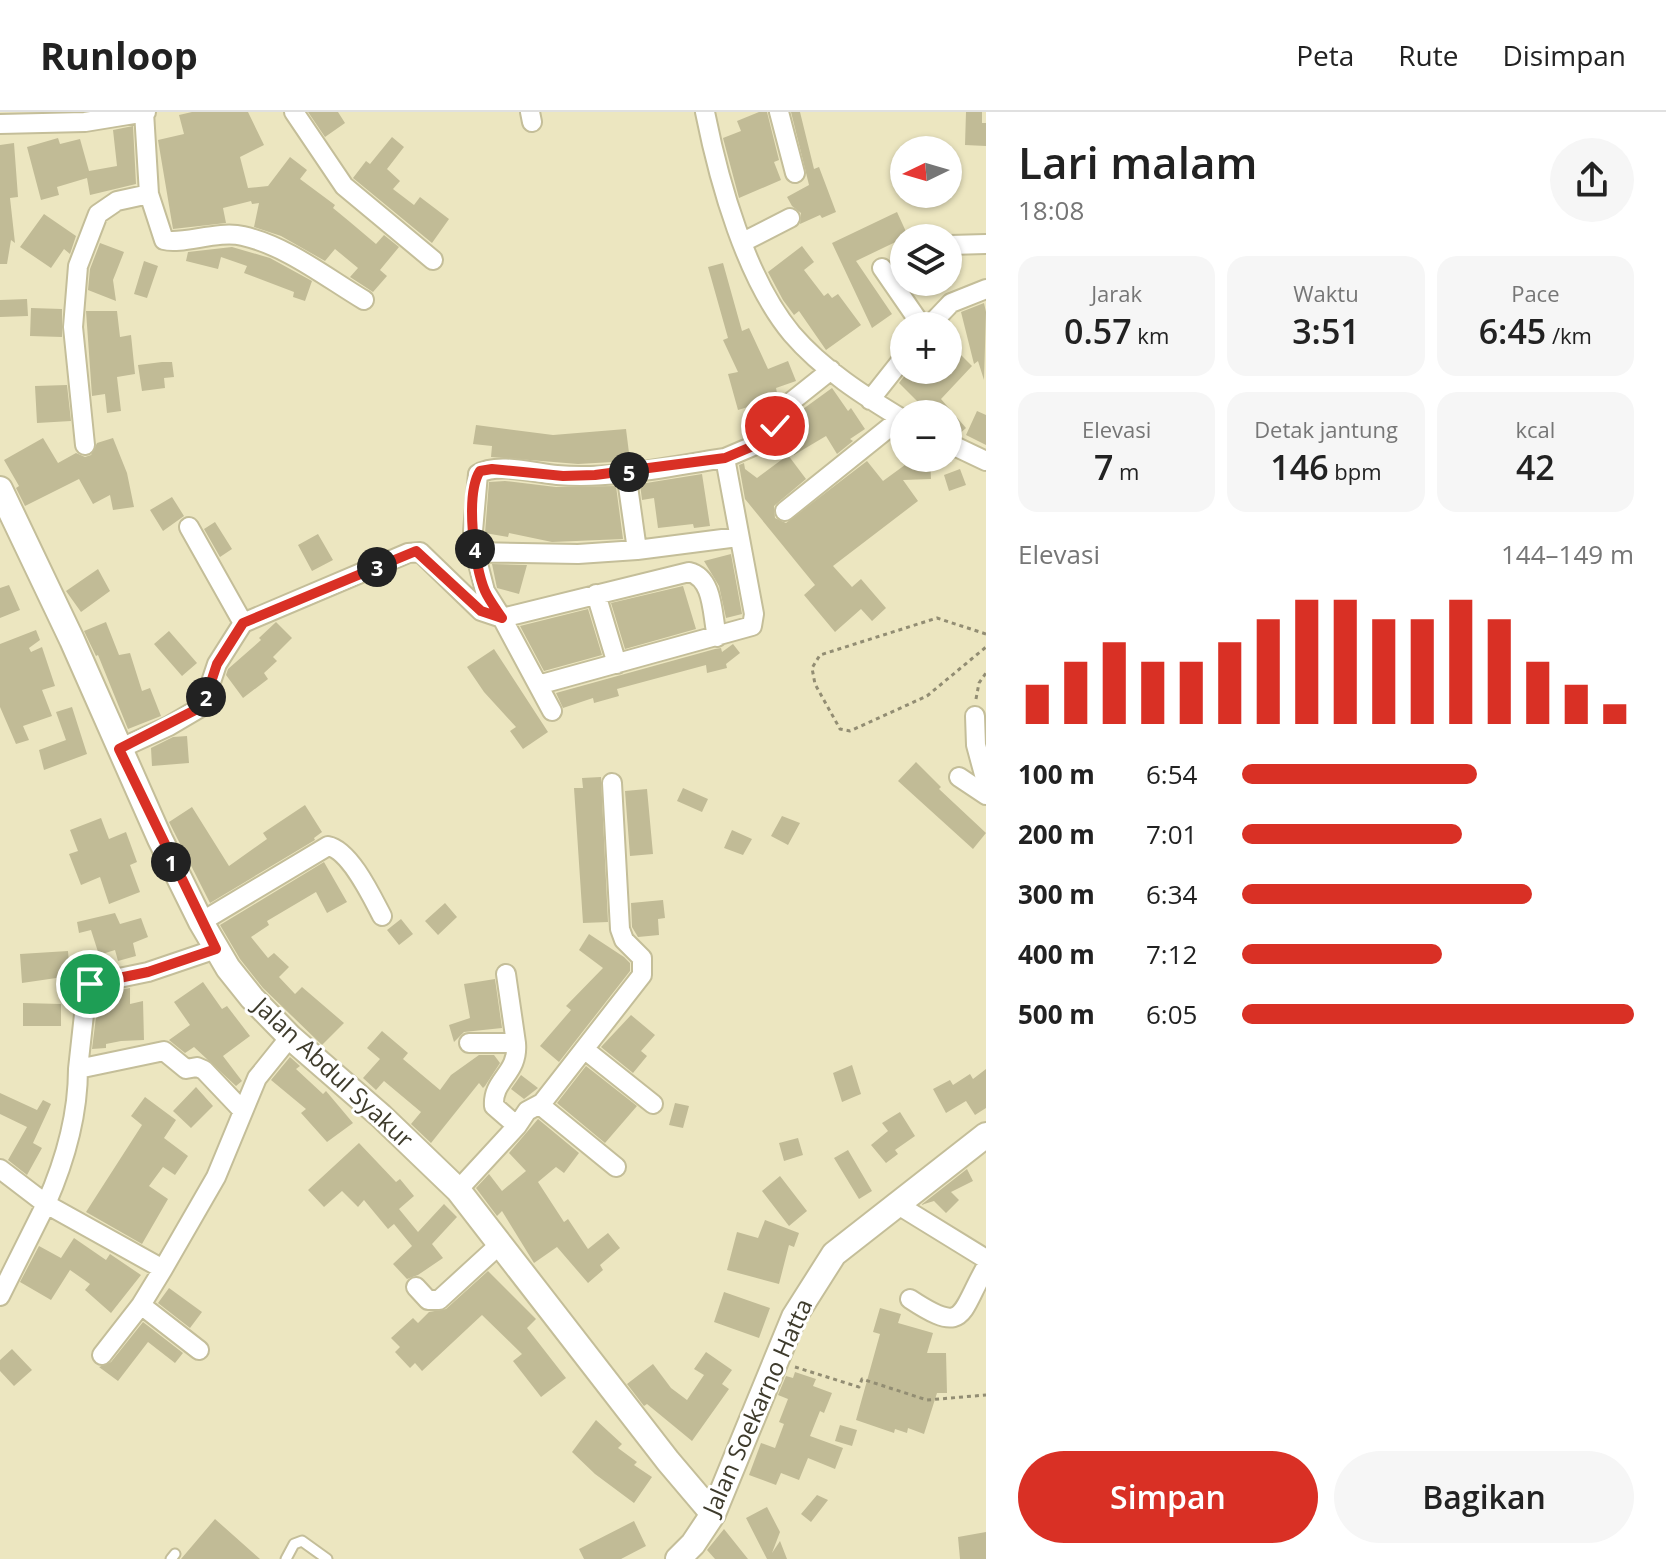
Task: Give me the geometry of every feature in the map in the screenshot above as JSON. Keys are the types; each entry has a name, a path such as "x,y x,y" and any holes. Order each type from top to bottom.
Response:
{"street":[{"path":"0,124 85,122 145,112 149,194 164,240 175,243 189,237 242,235 295,258 364,300"},
{"path":"294,112 344,186 433,260"},
{"path":"705,112 713,151 743,242 777,313 793,335 836,374 890,412"},
{"path":"779,112 795,173"},
{"path":"85,445 73,327 78,266 98,214 117,201 149,194"},
{"path":"743,242 790,218"},
{"path":"962,245 986,244"},
{"path":"882,268 912,312"},
{"path":"942,312 951,303 985,293"},
{"path":"552,711 485,591 475,552 475,484 480,471 492,469 563,476 626,472 725,458 758,444 764,433 836,374"},
{"path":"870,400 890,375"},
{"path":"785,511 890,429"},
{"path":"962,450 986,461"},
{"path":"538,685 717,637 748,628 753,623 725,458"},
{"path":"626,472 637,550"},
{"name":"Jalan Abdul Syakur","path":"0,489 72,640 119,749 216,949 252,998 290,1037 381,1116 458,1190 498,1246 713,1514"},
{"path":"189,527 243,623"},
{"path":"475,552 578,554 738,537"},
{"path":"119,749 203,706 217,664 243,623 416,551 481,611 502,618 679,572 697,574 706,583 717,637"},
{"path":"596,594 617,664"},
{"path":"975,716 976,745 986,782"},
{"path":"959,777 986,795"},
{"path":"458,1190 527,1111 540,1105 644,971 642,958 624,940 620,929 612,783"},
{"path":"201,922 328,846 336,847 360,875 382,916"},
{"path":"0,1296 63,1166 87,987 148,972 216,949"},
{"path":"506,974 516,1043 514,1066 498,1087 493,1101 494,1106 517,1126"},
{"path":"102,1355 141,1305 163,1269 216,1177 257,1078 290,1037"},
{"path":"469,1043 516,1043"},
{"path":"584,1049 653,1104"},
{"path":"78,1069 164,1051 186,1069 204,1070 242,1110"},
{"path":"540,1105 616,1167"},
{"name":"Jalan Soekarno Hatta","path":"678,1559 693,1544 713,1514 794,1317 834,1254 895,1203 986,1135"},
{"path":"0,1169 46,1204 163,1269"},
{"path":"895,1203 986,1259"},
{"path":"416,1287 428,1300 436,1301 498,1246"},
{"path":"910,1299 944,1319 956,1316 970,1299 986,1267"},
{"path":"141,1305 199,1350"}],"lane":[{"path":"286,1559 294,1544 302,1541 327,1559"}],"path":[{"path":"986,634 944,618 922,620 820,655 812,668 815,684 840,729 850,731 927,696 986,647"},
{"path":"975,716 976,693 986,673"},
{"path":"775,1360 859,1387 862,1379 927,1400 986,1395"}],"building":[{"path":"192,112 248,112 264,145 240,157 248,188 268,186 290,157 307,170 300,179 335,205 333,208 376,244 384,235 399,247 380,270 387,276 373,292 350,277 358,268 335,249 325,261 281,236 254,227 259,203 252,204 251,201 223,208 226,223 173,229 158,140 184,134 179,115"},
{"path":"308,112 338,112 345,123 325,137"},
{"path":"767,112 779,160 774,162 781,180 739,198 723,138 741,131 737,121"},
{"path":"791,112 800,112 814,169 819,167 836,212 800,224 801,213 787,197 809,185"},
{"path":"966,112 982,112 982,123 986,123 986,146 965,145"},
{"path":"133,126 136,184 90,195 87,178 57,187 59,195 41,200 27,147 58,138 60,144 80,139 89,171 117,166 113,130"},
{"path":"392,137 404,147 387,169 400,181 393,189 414,205 420,197 449,219 432,243 353,178 366,161 370,164"},
{"path":"14,143 18,197 10,198 15,243 11,240 7,264 0,264 0,145"},
{"path":"897,212 902,224 890,224 890,245 856,261 891,312 872,328 832,243"},
{"path":"44,214 76,236 70,254 64,249 51,268 20,247"},
{"path":"100,243 124,252 113,280 116,301 88,290 90,269"},
{"path":"802,246 814,262 804,270 824,296 828,293 832,298 838,294 861,325 826,350 799,311 794,315 768,272"},
{"path":"232,247 270,258 312,281 305,301 293,297 294,292 244,273 247,266 221,257 218,269 186,261 188,252"},
{"path":"144,261 158,266 147,298 134,294"},
{"path":"723,263 742,331 749,328 768,369 788,361 796,381 776,388 777,393 757,401 758,404 738,410 728,374 738,372 723,340 728,338 708,267"},
{"path":"27,299 28,316 0,317 0,300"},
{"path":"984,303 984,380 978,361 974,364 961,312"},
{"path":"31,308 62,309 62,337 30,336"},
{"path":"86,311 117,311 120,337 131,335 135,374 117,377 121,411 107,413 105,394 92,396"},
{"path":"962,356 972,366 962,377"},
{"path":"172,362 174,377 164,378 165,388 142,391 138,365"},
{"path":"900,384 955,384 942,400 916,400"},
{"path":"67,385 71,421 37,423 35,386"},
{"path":"832,388 865,429 850,439 853,441 837,454 826,436 794,455 779,430 781,425"},
{"path":"977,411 986,415 986,445 966,435"},
{"path":"476,425 553,435 626,429 630,461 578,464 491,457 492,446 473,444"},
{"path":"43,438 58,463 76,453 85,457 91,455 97,443 113,438 127,473 134,507 113,510 110,495 93,504 79,479 25,506 16,488 19,486 4,460"},
{"path":"788,455 806,479 774,506 775,518 786,523 867,461 883,481 895,472 931,472 931,479 903,480 918,501 833,566 852,587 861,579 886,608 872,621 861,609 835,632 804,595 815,585 745,499 739,465 744,463 745,469 757,478"},
{"path":"961,472 966,485 949,491 944,475"},
{"path":"702,474 710,526 694,528 693,524 658,528 654,498 642,500 640,484"},
{"path":"489,482 556,487 616,486 623,539 552,542 509,533 508,537 485,533"},
{"path":"172,497 184,516 163,531 150,510"},
{"path":"215,522 232,549 220,557 204,529"},
{"path":"318,534 333,560 312,571 298,545"},
{"path":"731,554 742,614 726,618 719,586 704,561"},
{"path":"492,564 527,565 519,594 497,588"},
{"path":"98,569 110,591 81,612 66,591"},
{"path":"9,585 20,610 0,618 0,588"},
{"path":"683,586 696,629 625,649 611,603"},
{"path":"588,609 602,655 544,671 520,626"},
{"path":"106,622 119,655 130,653 142,691 150,688 161,716 128,729 98,655 84,631"},
{"path":"276,622 292,638 273,657 277,661 264,673 268,679 243,698 226,675 228,669"},
{"path":"36,630 40,640 29,648 31,652 42,647 55,686 42,690 52,716 23,726 29,740 16,744 0,707 0,644"},
{"path":"169,631 197,663 182,676 154,644"},
{"path":"733,644 740,653 726,664 727,668 707,673 706,665 617,689 619,696 594,703 593,698 563,708 556,693 715,649 721,648 722,652"},
{"path":"494,649 548,732 523,749 510,731 516,727 484,692 467,667"},
{"path":"72,707 87,754 44,770 39,750 66,740 56,712"},
{"path":"187,736 189,763 152,766 151,748 173,737"},
{"path":"916,762 941,787 939,789 986,833 973,849 898,781"},
{"path":"601,777 608,922 583,923 574,788 583,788 582,778"},
{"path":"683,788 708,799 702,812 677,801"},
{"path":"647,789 653,854 630,856 625,791"},
{"path":"305,805 322,832 315,840 210,903 169,822 192,807 229,866 267,839 263,833"},
{"path":"782,816 800,823 788,845 771,836"},
{"path":"101,818 109,839 126,832 137,862 130,865 140,892 109,904 100,877 81,885 69,854 78,851 70,830"},
{"path":"732,830 752,839 743,855 724,848"},
{"path":"324,862 347,902 327,913 316,892 267,921 269,925 251,937 268,958 274,953 289,967 279,977 295,994 302,987 344,1023 322,1045 263,988 240,959 220,925"},
{"path":"663,900 665,918 658,919 659,935 638,937 632,927 631,903"},
{"path":"445,903 457,917 438,935 425,921"},
{"path":"115,913 120,924 141,918 148,937 133,943 136,956 118,961 115,950 99,955 91,930 79,933 77,922"},
{"path":"401,919 413,934 399,945 387,930"},
{"path":"589,934 624,957 630,963 630,971 559,1062 540,1046 571,1010 566,1006 603,968 579,950"},
{"path":"68,951 70,976 22,983 20,954"},
{"path":"495,979 502,1028 464,1032 454,1042 449,1025 470,1018 464,984"},
{"path":"203,982 222,1009 227,1006 250,1036 223,1056 242,1081 236,1086 194,1047 185,1053 169,1040 190,1025 174,1002"},
{"path":"130,988 130,1004 143,1001 144,1040 121,1041 106,1044 106,1048 92,1049 97,1009 105,1009 105,993"},
{"path":"23,1003 61,1004 61,1026 23,1026"},
{"path":"631,1015 655,1035 641,1051 647,1056 633,1073 601,1047"},
{"path":"382,1031 408,1053 403,1059 440,1090 451,1075 479,1055 494,1055 500,1063 485,1086 483,1088 479,1083 431,1143 411,1124 421,1112 384,1081 376,1090 363,1078 380,1059 367,1048"},
{"path":"290,1057 300,1066 296,1069 323,1094 326,1091 353,1123 327,1142 301,1113 306,1109 271,1080"},
{"path":"852,1065 861,1094 842,1102 833,1073"},
{"path":"586,1066 637,1106 605,1143 557,1103"},
{"path":"986,1069 986,1108 975,1115 966,1101 946,1113 933,1089 950,1080 953,1085 970,1074 973,1079"},
{"path":"521,1075 538,1088 524,1099 511,1089"},
{"path":"196,1087 213,1106 191,1128 173,1111"},
{"path":"0,1093 37,1110 43,1100 51,1104 33,1143 42,1148 27,1175 8,1160 27,1127 0,1114"},
{"path":"145,1097 176,1120 164,1138 188,1156 175,1175 163,1167 149,1186 168,1199 142,1244 86,1212 142,1125 131,1116"},
{"path":"675,1103 689,1106 683,1128 669,1125"},
{"path":"900,1112 915,1136 895,1150 898,1154 886,1163 871,1145 888,1131 882,1123"},
{"path":"538,1119 579,1153 564,1173 556,1167 538,1182 564,1222 568,1219 588,1249 608,1233 620,1248 600,1265 603,1270 588,1283 557,1247 534,1263 502,1211 497,1216 476,1188 489,1174 502,1191 526,1171 509,1153"},
{"path":"798,1138 803,1155 784,1161 779,1143"},
{"path":"359,1143 396,1182 400,1179 414,1196 399,1209 418,1232 444,1204 457,1217 432,1244 443,1258 418,1275 407,1279 393,1264 412,1246 394,1224 388,1229 364,1200 358,1207 342,1191 324,1207 308,1190"},
{"path":"848,1150 872,1191 859,1199 834,1158"},
{"path":"967,1169 973,1181 951,1192 959,1200 946,1213 934,1201 921,1205"},
{"path":"780,1176 807,1211 789,1226 762,1191"},
{"path":"765,1220 799,1233 794,1247 789,1245 779,1284 727,1270 737,1232 758,1238"},
{"path":"74,1238 106,1260 110,1254 141,1275 111,1313 85,1290 90,1284 70,1270 51,1300 20,1282 39,1246 61,1258"},
{"path":"488,1271 536,1319 527,1328 566,1378 541,1397 513,1361 522,1354 482,1315 422,1371 415,1363 410,1368 395,1352 400,1347 391,1338 413,1318 418,1323 429,1312 446,1309"},
{"path":"169,1288 202,1312 190,1328 158,1303"},
{"path":"724,1292 770,1308 759,1338 714,1322"},
{"path":"880,1308 901,1314 898,1323 933,1333 927,1353 946,1353 947,1393 937,1393 924,1434 908,1428 907,1433 895,1429 894,1433 856,1420 880,1334 873,1332"},
{"path":"143,1322 183,1353 175,1363 148,1342 118,1381 99,1367 111,1362"},
{"path":"12,1349 32,1370 14,1386 0,1371 0,1360"},
{"path":"706,1352 732,1370 722,1384 729,1389 692,1441 647,1404 644,1406 627,1384 653,1364 671,1388 687,1400 704,1375 694,1369"},
{"path":"795,1372 816,1379 813,1386 832,1393 824,1413 820,1411 810,1436 843,1448 835,1469 808,1458 799,1480 781,1473 776,1485 749,1475 761,1443 775,1448 784,1424 779,1422 788,1399 778,1395 786,1376 793,1378"},
{"path":"596,1420 622,1444 618,1448 637,1462 634,1465 652,1477 634,1503 572,1452"},
{"path":"840,1425 857,1430 852,1446 835,1441"},
{"path":"817,1495 828,1500 811,1522 801,1514"},
{"path":"767,1507 780,1532 772,1553 780,1541 787,1559 767,1559 746,1518"},
{"path":"215,1519 260,1559 181,1559"},
{"path":"634,1521 646,1546 621,1559 584,1559 579,1549"},
{"path":"724,1529 748,1559 715,1559 707,1550"},
{"path":"986,1532 986,1559 960,1559 958,1537"}],"route":[{"path":"90,984 148,972 216,949 119,749 203,706 217,664 243,623 416,551 424,555 481,611 502,618 485,591 475,552 475,484 480,471 492,469 563,476 595,475 725,458 758,444 764,433 775,426"}]}
